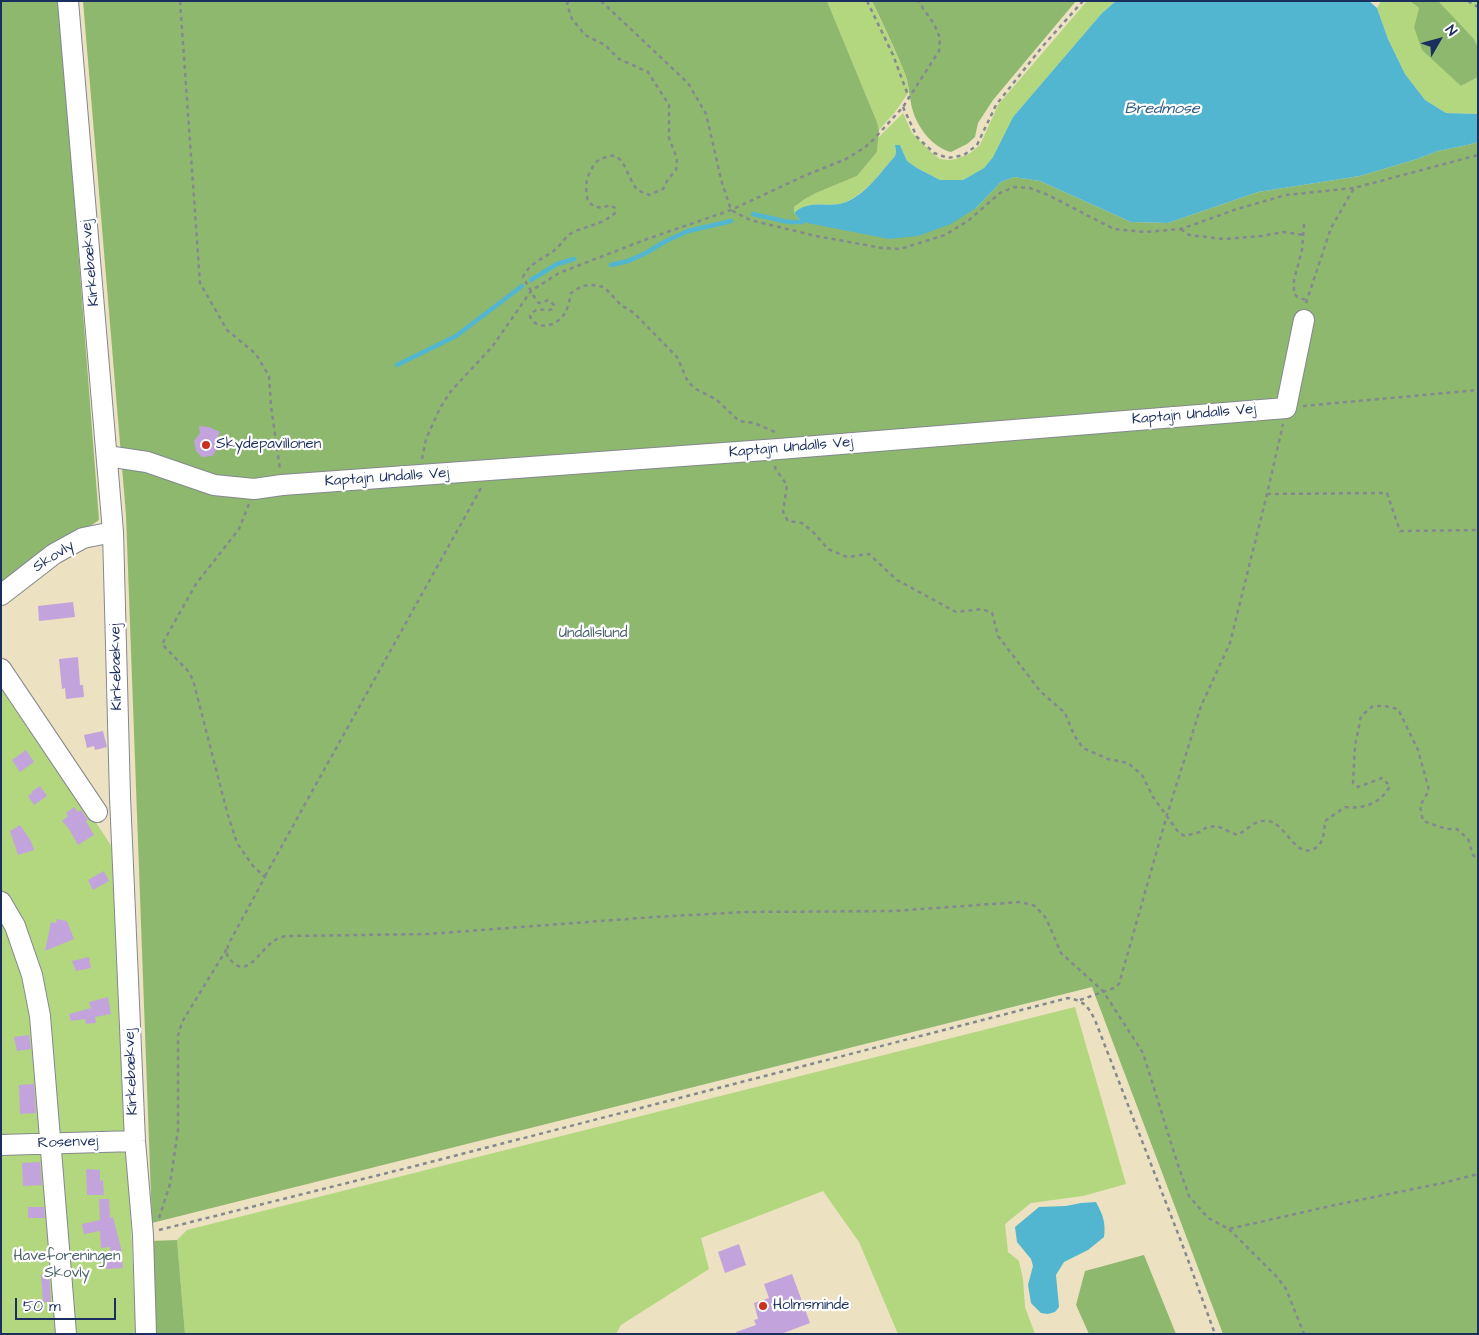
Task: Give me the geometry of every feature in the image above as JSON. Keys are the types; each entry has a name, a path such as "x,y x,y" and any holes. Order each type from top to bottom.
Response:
{"street":[{"name":"Kirkebækvej","path":"68,1 113,532 120,797 135,1141 148,1233 146,1334"},
{"path":"1286,408 1304,320"},
{"name":"Kaptajn Undalls Vej","path":"107,456 147,462 214,485 254,489 282,485 779,449 1286,408"},
{"name":"Skovly","path":"1,595 54,554 82,538 113,532"},
{"path":"1,669 97,812"},
{"path":"1,902 15,926 32,975 40,1016 66,1334"},
{"name":"Rosenvej","path":"1,1145 135,1141"}],"path":[{"path":"180,1 200,283 227,330 256,354 269,376 271,406 282,485"},
{"path":"568,1 567,4 572,19 585,35 605,45 619,59 648,72 669,105 669,138 677,159 676,170 668,179 663,189 649,195 638,190 622,162 616,156 610,155 596,161 588,175 585,188 588,202 594,207 603,208 610,205 615,208 616,212 608,220 568,235 555,250 539,259 526,271 523,277 538,303 548,300 554,305 550,310 538,308 532,311 530,316 532,322 538,325 552,325 565,314 572,293 582,286 604,287 677,357 688,382 696,389 717,400 739,421 754,423 781,435 785,441 779,449 775,468 787,485 783,512 788,521 802,523 828,549 847,557 868,554 896,580 956,612 982,609 992,613 998,636 1040,692 1064,713 1074,735 1083,748 1108,759 1128,762 1142,775 1153,797 1179,833 1185,836 1200,832 1207,827 1216,826 1237,835 1251,824 1270,820 1300,849 1306,852 1314,849 1320,845 1323,838 1325,821 1345,807 1356,808 1372,805 1390,786 1382,778 1358,787 1353,783 1355,746 1361,716 1373,706 1385,706 1398,709 1418,750 1429,790 1420,806 1423,821 1446,829 1457,829 1468,839 1473,855 1478,860"},
{"path":"601,1 688,83 706,114 722,183 732,210 750,220 816,236 882,248 900,249 945,235 969,220 1000,193 1014,188 1030,188 1046,194 1114,230 1145,232 1181,229 1237,209 1286,195 1354,188 1478,155"},
{"path":"866,1 893,56 909,98"},
{"path":"418,476 426,439 440,408 451,391 492,347 531,292 560,273 647,239 732,210 804,176 846,159 873,140 903,107 939,51 940,38 934,24 918,1"},
{"path":"903,107 918,138 934,153 948,158 964,155 976,145 996,105 1042,47 1083,1"},
{"path":"1468,1 1478,7"},
{"path":"1304,320 1307,300 1331,228 1354,188"},
{"path":"1304,224 1302,250 1294,280 1294,294 1299,298 1307,300"},
{"path":"1181,229 1189,235 1224,239 1284,232 1304,235"},
{"path":"148,1233 1068,998 1080,1000 1114,988 1119,984 1167,815 1201,706 1230,643 1286,408 1478,390"},
{"path":"148,1233 170,1184 178,1130 178,1036 182,1022 228,945 490,471"},
{"path":"254,489 239,529 196,584 162,644 188,671 193,680 227,812 238,843 253,866 265,877"},
{"path":"1267,494 1387,493 1400,531 1478,530"},
{"path":"228,945 227,955 231,961 236,965 245,967 253,963 274,940 286,936 428,934 746,912 893,911 1021,902 1035,906 1046,918 1061,953 1103,991 1143,1053 1189,1196 1208,1218 1229,1229 1278,1278 1286,1289 1304,1334"},
{"path":"1080,1000 1090,1009 1095,1020 1215,1334"},
{"path":"1229,1229 1478,1174"}],"green space":[{"path":"1,1 59,1 99,520 1,588"},
{"name":"Undallslund","path":"83,1 827,1 877,122 879,130 877,152 857,176 816,193 794,207 794,213 802,222 976,208 1001,182 1014,177 1040,181 1131,222 1168,223 1258,192 1360,176 1438,151 1478,142 1478,1334 1223,1334 1092,987 152,1223 126,515"},
{"path":"827,1 872,1 905,73 909,92 879,130 877,122"},
{"path":"872,1 1076,1 993,100 978,123 975,137 967,144 951,152 938,146 926,135 914,115 904,71"},
{"path":"1087,1 1116,1 1102,13 1013,117 993,157 984,168 963,180 940,180 907,161 900,145 895,146 895,156 873,182 854,198 840,204 807,206 794,213 794,207 805,199 857,176 877,152 878,138 903,113 912,133 940,159 956,159 969,154 980,145 998,105"},
{"path":"1381,1 1410,1 1419,8 1414,27 1461,86 1478,77 1478,114 1446,113 1425,100 1405,74 1388,39 1377,8"},
{"path":"1410,1 1438,1 1474,39 1478,48 1478,77 1461,86 1422,50 1414,27 1419,8"},
{"path":"1438,1 1478,1 1478,48 1474,39 1440,6"},
{"name":"Haveforeningen Skovly","path":"1,678 114,850 136,1334 1,1334"},
{"path":"1075,1007 1126,1184 1083,1196 1031,1203 1005,1224 1008,1252 1019,1261 1023,1279 1025,1307 1035,1334 898,1334 859,1242 823,1191 701,1238 709,1269 621,1325 616,1334 185,1334 177,1240 187,1230"},
{"path":"177,1240 185,1334 154,1334 150,1241"},
{"path":"1144,1255 1176,1334 1089,1334 1076,1305 1085,1271"}],"water":[{"name":"Bredmose","path":"1116,1 1369,1 1377,8 1388,39 1405,74 1425,100 1446,113 1478,114 1478,142 1438,151 1360,176 1258,192 1168,223 1131,222 1040,181 1014,177 1001,182 976,208 951,224 918,236 889,239 802,222 794,213 807,206 840,204 854,198 873,182 895,156 895,145 900,145 907,161 940,180 963,180 984,168 993,157 1013,117 1102,13"},
{"path":"1096,1202 1105,1227 1104,1237 1088,1250 1064,1262 1056,1275 1059,1307 1055,1312 1041,1313 1031,1303 1028,1285 1033,1266 1031,1259 1017,1242 1015,1227 1039,1207"}],"building":[{"name":"Skydepavillonen","path":"199,426 209,427 220,432 217,438 218,448 212,456 202,457 196,451 194,441 200,433"},
{"path":"73,602 75,617 39,621 38,606"},
{"path":"78,657 80,685 83,685 84,697 66,699 65,688 62,689 59,659"},
{"path":"103,731 107,747 95,750 94,746 87,748 84,735"},
{"path":"26,750 34,762 20,772 12,760"},
{"path":"40,786 47,796 34,805 28,796"},
{"path":"74,807 78,812 81,810 88,820 86,821 94,835 78,845 62,821 68,816 66,813"},
{"path":"20,825 31,841 34,850 18,855 10,831"},
{"path":"104,871 109,881 93,890 88,880"},
{"path":"57,919 67,921 74,939 45,951 51,922 56,923"},
{"path":"89,957 91,968 76,971 72,961"},
{"path":"108,997 111,1014 95,1017 96,1023 86,1024 85,1019 71,1021 69,1014 91,1008 89,1002"},
{"path":"29,1035 31,1049 17,1051 14,1037"},
{"path":"34,1084 36,1113 20,1114 19,1085"},
{"path":"40,1162 42,1185 23,1186 22,1163"},
{"path":"86,1169 100,1170 100,1181 103,1180 104,1195 87,1195"},
{"path":"99,1199 109,1199 110,1218 113,1217 121,1248 123,1268 106,1269 105,1257 111,1256 110,1247 101,1248 100,1231 84,1234 82,1224 100,1220"},
{"path":"28,1207 44,1207 45,1218 28,1218"},
{"path":"739,1244 746,1265 725,1273 718,1252"},
{"path":"41,1274 49,1274 51,1302 43,1302"},
{"name":"Holmsminde","path":"792,1274 810,1323 781,1334 737,1334 736,1332 756,1325 754,1320 758,1319 754,1303 769,1298 764,1284"}],"waterway":[{"path":"753,214 788,222 802,222"},
{"path":"611,265 628,261 688,231 731,221"},
{"path":"531,280 557,264 574,259"},
{"path":"397,365 456,336 522,286"}],"place":[{"name":"Skydepavillonen","path":"206,445"},
{"name":"Holmsminde","path":"763,1306"}]}
